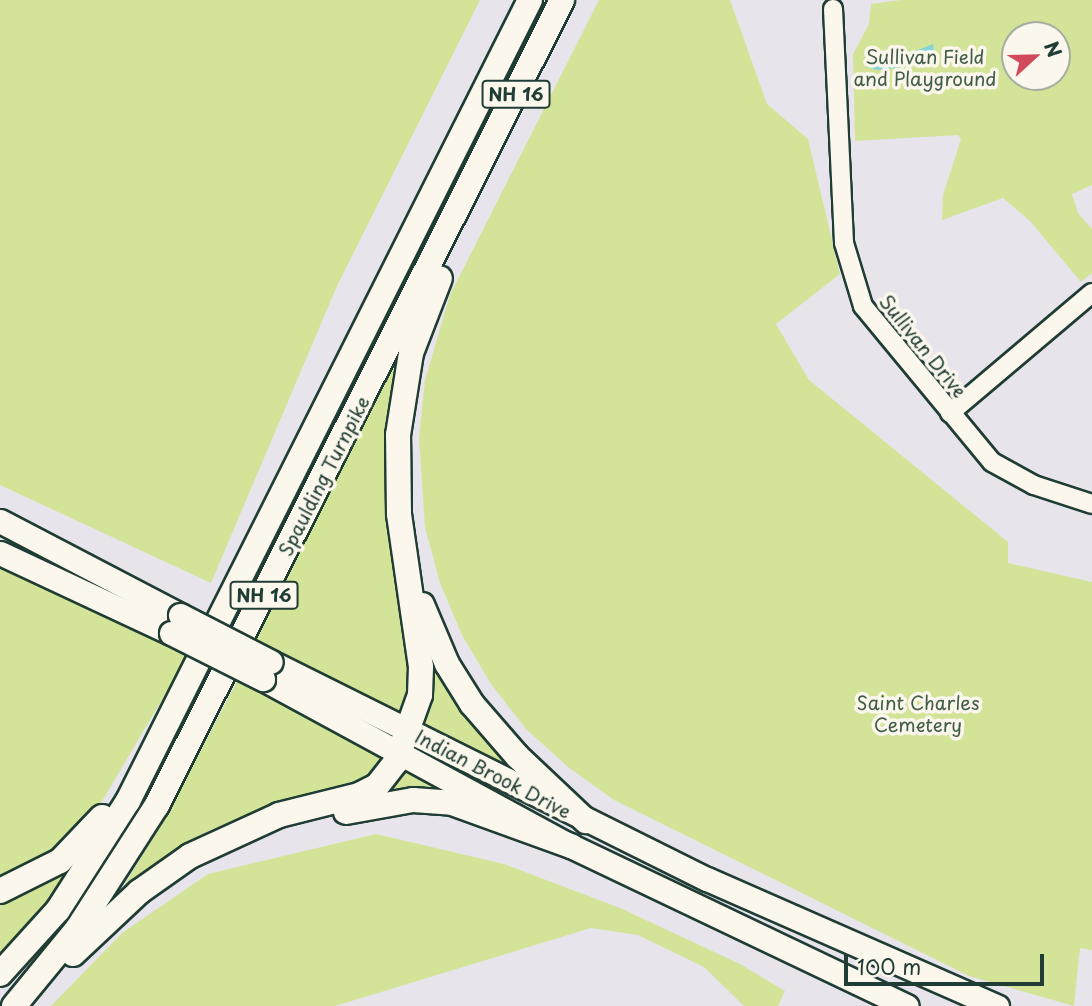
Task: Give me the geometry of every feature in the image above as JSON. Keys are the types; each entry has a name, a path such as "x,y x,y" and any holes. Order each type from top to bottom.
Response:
{"highway":[{"name":"Spaulding Turnpike","path":"0,974 65,899 128,801 530,0"},
{"name":"Spaulding Turnpike","path":"14,1006 78,928 157,805 562,0"},
{"path":"32,986 65,962 172,868 200,850 279,816 368,791 386,777 404,741 419,695 421,667 397,483 401,404 418,332 457,234 469,188"},
{"path":"408,572 437,643 472,704 509,748 586,821"},
{"path":"0,891 46,872 75,850 163,732"},
{"path":"263,824 282,827 377,805 435,801 452,803 571,846"}],"main road":[{"name":"Indian Brook Drive","path":"0,521 175,624 404,741 586,821 771,908 997,1006"},
{"name":"Indian Brook Drive","path":"0,553 175,624"},
{"name":"Indian Brook Drive","path":"404,741 571,846 907,1006"}],"street":[{"name":"Sullivan Drive","path":"833,9 844,243 855,291 890,342 970,440 1005,471 1092,504"},
{"path":"950,413 1092,293"}],"green space":[{"path":"0,0 480,0 337,286 211,583 0,485"},
{"name":"Saint Charles Cemetery","path":"599,0 730,0 767,104 808,139 840,274 776,324 809,380 1008,542 1008,563 1092,582 1092,950 1080,948 1074,1006 969,976 614,800 568,767 526,729 491,684 462,635 440,583 425,527 419,438 425,380 450,295"},
{"name":"Sullivan Field and Playground","path":"901,0 1092,0 1092,185 1072,194 1078,213 1092,229 1092,273 1081,282 1030,221 1003,198 942,220 943,195 961,139 958,135 855,141 853,54 869,24 871,4"},
{"path":"400,354 415,677 403,713 255,642"},
{"path":"0,563 189,654 85,830 73,842 0,885"},
{"path":"425,642 526,776 420,726"},
{"path":"238,679 387,755 366,781 245,816 206,832 171,854 128,891 123,887 170,810"},
{"path":"407,766 456,790 390,792"},
{"path":"376,834 504,864 620,908 740,964 785,991 778,1006 744,1006 704,967 638,935 591,928 335,1006 51,1006 122,933 208,874"},
{"path":"63,869 66,872 46,902 0,960 0,896"}],"water":[{"path":"933,44 935,58 930,64 878,70 866,67 868,54 883,52 893,60"}]}
